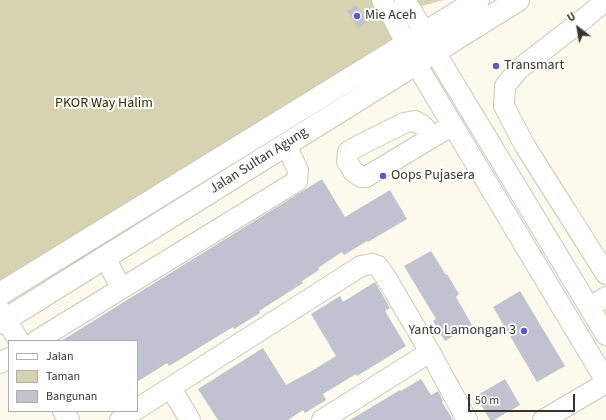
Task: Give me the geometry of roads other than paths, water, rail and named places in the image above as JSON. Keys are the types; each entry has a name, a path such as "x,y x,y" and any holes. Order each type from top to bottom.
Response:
{"main road":[{"name":"Jalan Sultan Agung","path":"2,317 105,257 416,64 422,43 478,0"},
{"name":"Jalan Sultan Agung","path":"0,294 422,43 518,0"}],"street":[{"path":"382,0 394,20 422,43"},
{"path":"405,0 422,43 500,159 606,335"},
{"path":"606,0 519,69 505,86 504,106 525,146 606,274"},
{"path":"416,64 606,382 543,420"},
{"path":"431,138 453,125"},
{"path":"38,340 297,181 298,170 286,145"},
{"path":"500,159 525,146"},
{"path":"563,265 590,249"},
{"path":"105,257 121,288"},
{"path":"138,408 361,266 372,264 378,266 385,276 430,352 467,420"},
{"path":"589,307 606,297"},
{"path":"2,317 18,340"},
{"path":"322,420 430,352"},
{"path":"171,388 190,420"},
{"path":"120,420 132,412"}],"place":[{"name":"Mie Aceh","path":"357,16"},
{"name":"Transmart","path":"496,66"},
{"name":"Oops Pujasera","path":"383,176"},
{"name":"Yanto Lamongan 3","path":"524,331"}],"park label":[{"name":"PKOR Way Halim","path":"104,104"}]}
